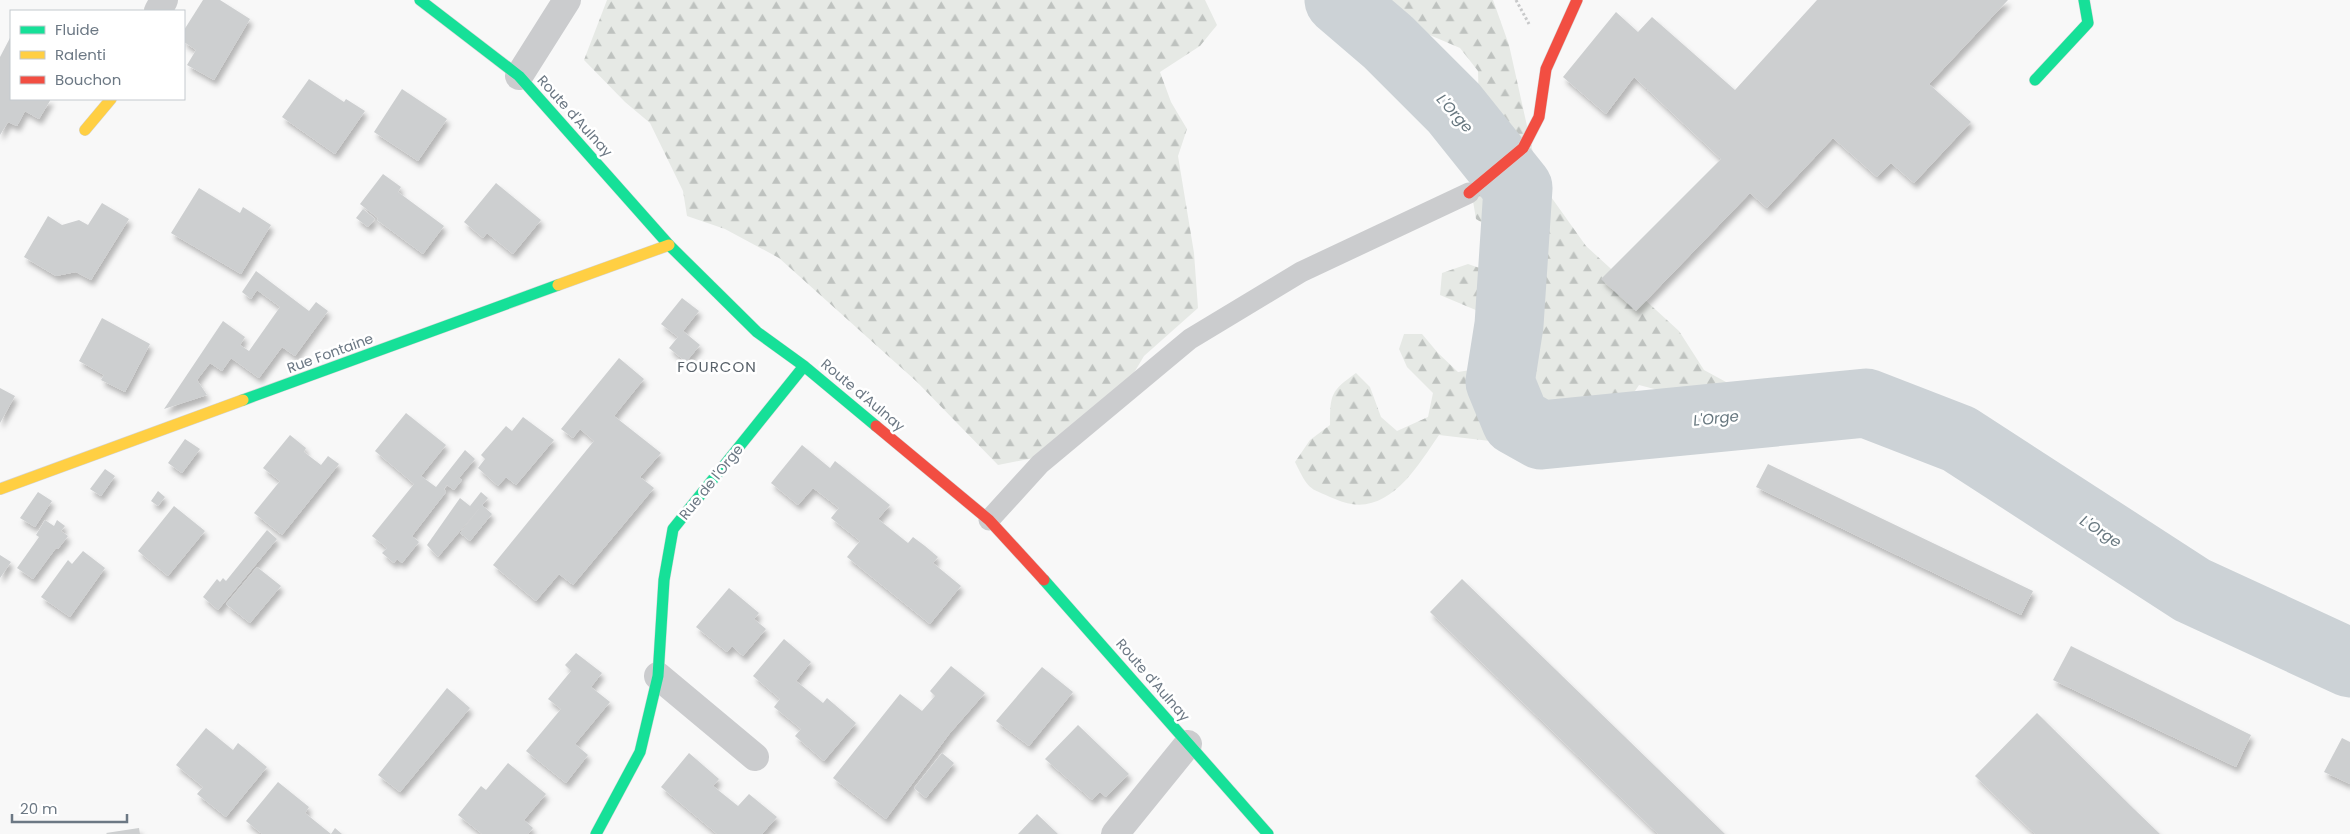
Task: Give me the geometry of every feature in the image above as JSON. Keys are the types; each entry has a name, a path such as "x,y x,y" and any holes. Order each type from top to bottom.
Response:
{"street":[{"name":"Route d'Aulnay","path":"420,0 519,76 669,245 757,332 804,366 989,520 1084,624 1268,834"},
{"path":"519,76 567,0"},
{"path":"1469,193 1523,148 1539,117 1546,69 1577,0"},
{"path":"2035,80 2088,23 2084,0"},
{"path":"84,130 110,100"},
{"name":"Rue Fontaine","path":"0,488 636,259 669,245"},
{"name":"Rue de l'Orge","path":"596,834 640,752 658,676 664,580 673,529 804,366"},
{"path":"658,676 755,757"},
{"path":"1114,834 1188,744"}],"lane":[{"path":"989,520 1040,464 1190,339 1301,272 1469,193"}],"green space":[{"path":"607,0 1205,0 1217,25 1200,46 1160,72 1171,102 1187,129 1178,156 1194,253 1198,308 1144,356 1122,393 1039,457 998,465 916,381 779,258 725,229 687,216 683,191 650,123 625,102 584,60"},
{"path":"1377,0 1493,0 1509,45 1539,180 1586,246 1679,331 1704,370 1726,382 1726,405 1710,412 1681,396 1639,385 1625,406 1588,412 1554,413 1507,443 1439,435 1420,463 1397,489 1384,498 1369,504 1353,504 1335,499 1306,483 1295,462 1310,440 1330,425 1334,394 1341,384 1356,373 1370,387 1381,417 1397,431 1428,417 1433,393 1407,367 1399,349 1404,334 1422,334 1458,372 1477,369 1488,349 1490,316 1440,295 1442,273 1468,264 1494,273 1514,290 1530,291 1540,276 1529,252 1476,219 1473,201 1486,175 1480,144 1478,71 1460,48 1418,30"}],"building":[{"path":"203,0 220,0 250,19 214,80 187,65 196,50 185,43 185,28"},
{"path":"1817,0 2008,0 1929,84 1971,122 1914,183 1891,163 1877,177 1833,138 1767,208 1750,193 1636,311 1601,279 1721,159 1634,77 1606,114 1563,77 1616,12 1638,32 1652,17 1735,90"},
{"path":"10,38 10,100 50,100 39,119 25,111 17,126 8,122 0,135 0,57"},
{"path":"309,79 344,102 346,99 365,111 335,154 282,117"},
{"path":"402,89 447,119 418,161 374,132"},
{"path":"383,174 401,187 398,192 444,226 423,254 377,220 378,218 360,204"},
{"path":"496,183 541,220 513,254 487,233 483,238 464,222"},
{"path":"199,188 240,213 243,207 271,225 241,274 171,233"},
{"path":"102,203 129,219 91,280 76,272 56,276 24,257 48,216 62,225 79,220 88,225"},
{"path":"363,209 375,219 368,227 356,218"},
{"path":"256,271 309,311 316,302 328,311 295,356 282,347 259,378 231,358 222,371 210,363 197,380 207,395 164,409 223,321 245,337 240,345 249,351 280,307 257,290 251,299 242,292"},
{"path":"682,298 699,311 683,331 700,345 686,362 669,348 678,337 661,324"},
{"path":"102,318 150,344 125,392 101,380 104,375 79,361"},
{"path":"619,358 644,379 614,416 661,453 640,477 654,488 573,585 559,574 536,601 493,565 594,441 580,429 573,438 561,429"},
{"path":"0,388 15,396 0,423"},
{"path":"406,413 446,445 421,476 436,487 465,450 475,459 459,478 462,480 454,490 447,485 444,489 446,492 412,536 419,542 402,563 397,559 394,563 382,553 387,548 372,536 414,484 375,451"},
{"path":"523,417 554,440 516,485 506,477 498,486 478,468 485,459 481,455 506,426 512,431"},
{"path":"290,435 306,448 304,452 321,465 328,456 339,464 282,535 254,513 280,481 263,468"},
{"path":"185,439 200,449 182,473 168,463"},
{"path":"802,445 830,468 835,461 890,505 878,519 908,543 913,537 925,546 938,557 933,563 961,586 930,624 847,557 860,541 831,518 839,508 813,488 798,505 771,483"},
{"path":"1768,464 2033,591 2021,615 1756,487"},
{"path":"105,469 115,476 101,496 90,489"},
{"path":"158,491 165,497 158,506 151,501"},
{"path":"38,492 52,501 35,527 20,518"},
{"path":"481,492 488,498 438,557 427,545 460,498 470,506"},
{"path":"482,505 492,514 470,541 460,533"},
{"path":"174,506 205,531 168,576 138,551"},
{"path":"45,520 54,526 57,520 65,526 61,531 68,536 58,549 56,548 33,579 17,568 39,537 36,535"},
{"path":"267,530 277,539 218,610 203,597 217,579 220,582 223,578 226,581"},
{"path":"83,551 105,568 70,617 41,597 68,560 72,564"},
{"path":"0,555 11,562 0,578"},
{"path":"257,567 281,586 250,623 226,604"},
{"path":"1462,579 1725,834 1658,834 1430,612"},
{"path":"729,588 759,613 754,619 766,629 743,656 732,646 727,652 696,627"},
{"path":"784,639 811,662 796,681 823,703 827,698 856,723 824,761 795,736 801,729 774,707 780,699 753,676"},
{"path":"2071,646 2251,735 2236,767 2053,680"},
{"path":"576,653 602,673 591,687 610,702 575,744 588,755 566,783 526,751 561,709 548,699 571,671 565,665"},
{"path":"951,666 985,693 950,733 886,819 833,778 900,694 922,711 935,696 930,691"},
{"path":"1042,667 1073,692 1029,746 996,721"},
{"path":"447,688 470,708 400,792 378,775"},
{"path":"2037,713 2160,834 2035,834 1975,776"},
{"path":"1078,725 1129,774 1106,797 1100,792 1092,800 1045,759"},
{"path":"206,728 233,750 238,743 267,767 226,817 197,794 203,787 176,765"},
{"path":"2342,738 2350,742 2350,784 2324,772"},
{"path":"689,753 719,779 713,786 738,806 749,794 777,817 762,834 717,834 661,787"},
{"path":"942,753 954,763 926,798 914,788"},
{"path":"508,763 546,794 524,820 533,828 528,834 482,834 458,815 481,786 486,790"},
{"path":"278,782 309,807 305,813 331,834 262,834 246,821"},
{"path":"1037,814 1058,834 1018,834"},
{"path":"139,828 140,834 106,833"},
{"path":"335,828 342,834 331,834"}],"waterway":[{"name":"L'Orge","path":"1339,0 1388,42 1454,108 1518,188 1509,325 1500,382 1516,421 1541,435 1866,403 1959,439 2192,590 2350,663"}],"traffic: fast":[{"path":"420,0 519,76 669,245 757,332 804,366 876,426"},
{"path":"2035,80 2088,23 2084,0"},
{"path":"243,400 558,285"},
{"path":"596,834 640,752 658,676 664,580 673,529 804,366"},
{"path":"1044,580 1268,834"}],"traffic: slow":[{"path":"85,130 110,100"},
{"path":"558,285 669,245"},
{"path":"0,489 243,400"}],"traffic: jam":[{"path":"1469,193 1523,148 1539,117 1546,69 1577,0"},
{"path":"876,426 989,520 1044,580"}],"district":[{"name":"FOURCON","path":"717,366"}]}
